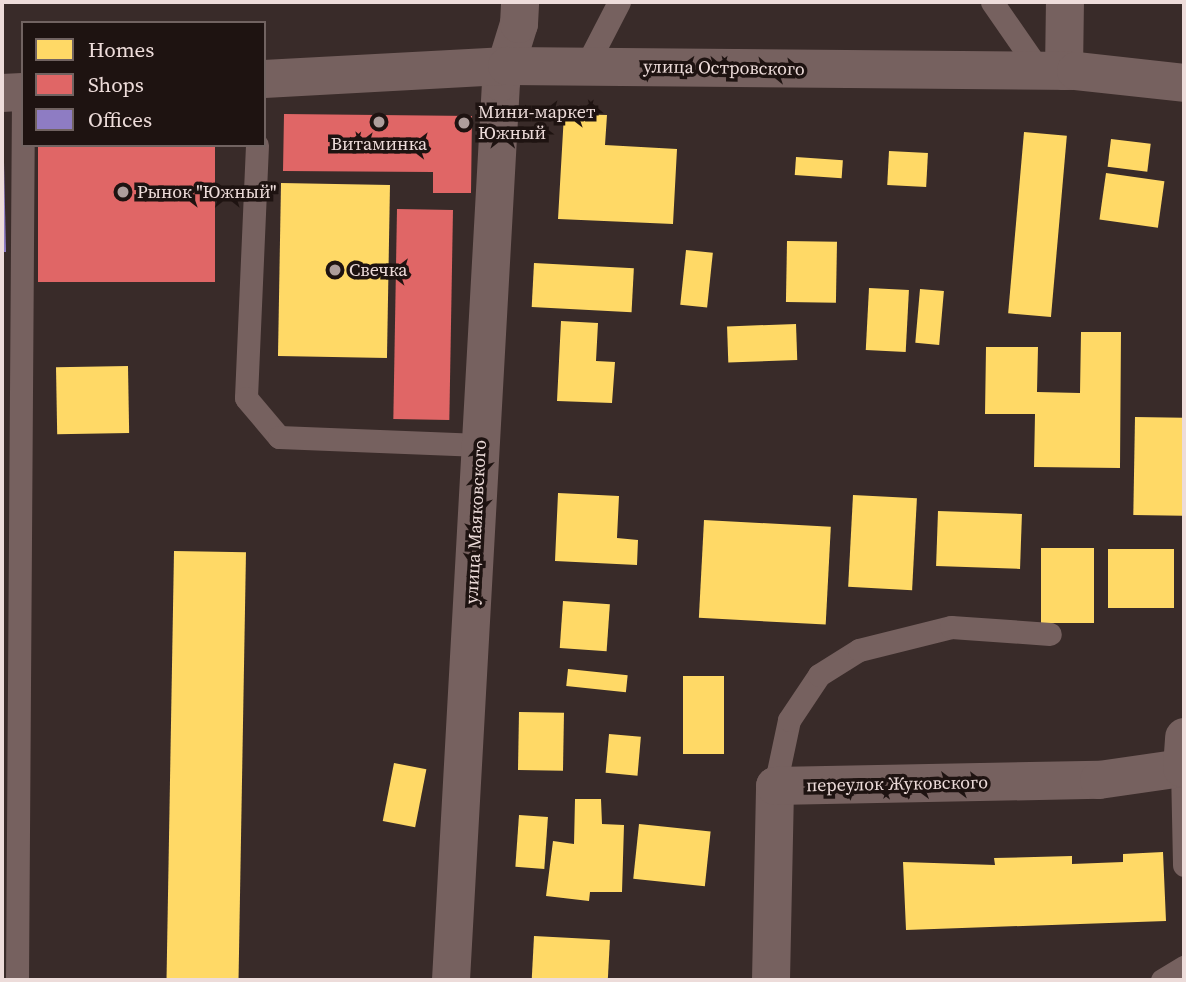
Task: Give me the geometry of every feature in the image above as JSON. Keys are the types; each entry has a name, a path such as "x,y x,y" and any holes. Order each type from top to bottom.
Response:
{"street":[{"name":"улица Маяковского","path":"451,980 501,82 519,24 520,2"},
{"path":"1051,70 1065,2"},
{"name":"улица Островского","path":"266,79 507,66 586,66 1051,70 1184,83"},
{"path":"2,93 21,92"},
{"name":"переулок Жуковского","path":"775,786 1099,780 1183,753"},
{"path":"771,980 775,786"}],"lane":[{"path":"586,66 619,2"},
{"path":"992,2 1051,70"},
{"path":"17,980 23,147"},
{"path":"257,147 246,398 279,437 480,445"},
{"path":"775,786 789,720 819,675 859,650 951,627 1050,634"},
{"path":"1183,753 1184,865"},
{"path":"1162,980 1184,967"}],"building: Homes":[{"path":"564,114 607,115 605,145 677,149 673,224 558,219"},
{"path":"1024,132 1067,136 1051,317 1008,313"},
{"path":"1111,139 1151,144 1147,172 1108,167"},
{"path":"889,151 928,153 926,187 887,185"},
{"path":"796,157 843,160 842,178 795,175"},
{"path":"1106,173 1164,181 1158,228 1099,220"},
{"name":"Свечка","path":"281,183 390,185 387,358 278,356"},
{"path":"787,241 837,242 836,303 786,302"},
{"path":"686,250 713,253 707,308 680,305"},
{"path":"534,263 634,268 632,312 532,307"},
{"path":"869,288 909,290 906,352 866,350"},
{"path":"920,289 944,291 939,345 915,343"},
{"path":"561,321 598,323 596,361 615,362 612,403 557,401"},
{"path":"796,324 797,360 728,362 727,326"},
{"path":"1081,332 1121,332 1120,468 1034,467 1035,414 985,414 986,347 1038,347 1037,392 1080,393"},
{"path":"128,366 129,433 57,434 56,367"},
{"path":"1135,417 1184,418 1182,516 1133,515"},
{"path":"558,493 619,496 617,538 638,540 637,565 555,561"},
{"path":"853,495 917,498 912,590 848,587"},
{"path":"938,511 1022,514 1020,569 936,566"},
{"path":"704,520 831,527 826,625 699,618"},
{"path":"1041,548 1094,548 1094,623 1041,623"},
{"path":"1108,549 1174,549 1174,608 1108,608"},
{"path":"174,551 246,552 239,980 167,980"},
{"path":"563,601 610,604 607,651 560,648"},
{"path":"568,669 628,675 626,692 566,686"},
{"path":"683,676 724,676 724,754 683,754"},
{"path":"519,712 564,713 563,771 518,770"},
{"path":"609,734 641,737 637,776 606,773"},
{"path":"394,763 426,769 415,827 383,821"},
{"path":"575,799 601,799 602,824 624,825 622,892 590,892 589,901 546,896 553,841 574,844"},
{"path":"519,815 548,817 544,869 515,867"},
{"path":"639,824 711,832 705,886 633,879"},
{"path":"1163,852 1166,921 906,930 903,862 995,865 994,858 1072,856 1072,864 1123,862 1123,854"},
{"path":"534,936 610,940 608,980 532,980"}],"building: Shops":[{"path":"284,114 472,116 471,193 433,193 433,172 283,171"},
{"path":"38,147 215,147 215,282 38,282"},
{"path":"397,209 453,210 449,420 393,419"}],"building: Offices":[{"path":"4,162 6,252 2,252"}],"place":[{"name":"Витаминка","path":"379,122"},
{"name":"Мини-маркет Южный","path":"464,123"},
{"name":"Рынок \"Южный\"","path":"123,192"},
{"name":"Свечка","path":"335,270"}]}
